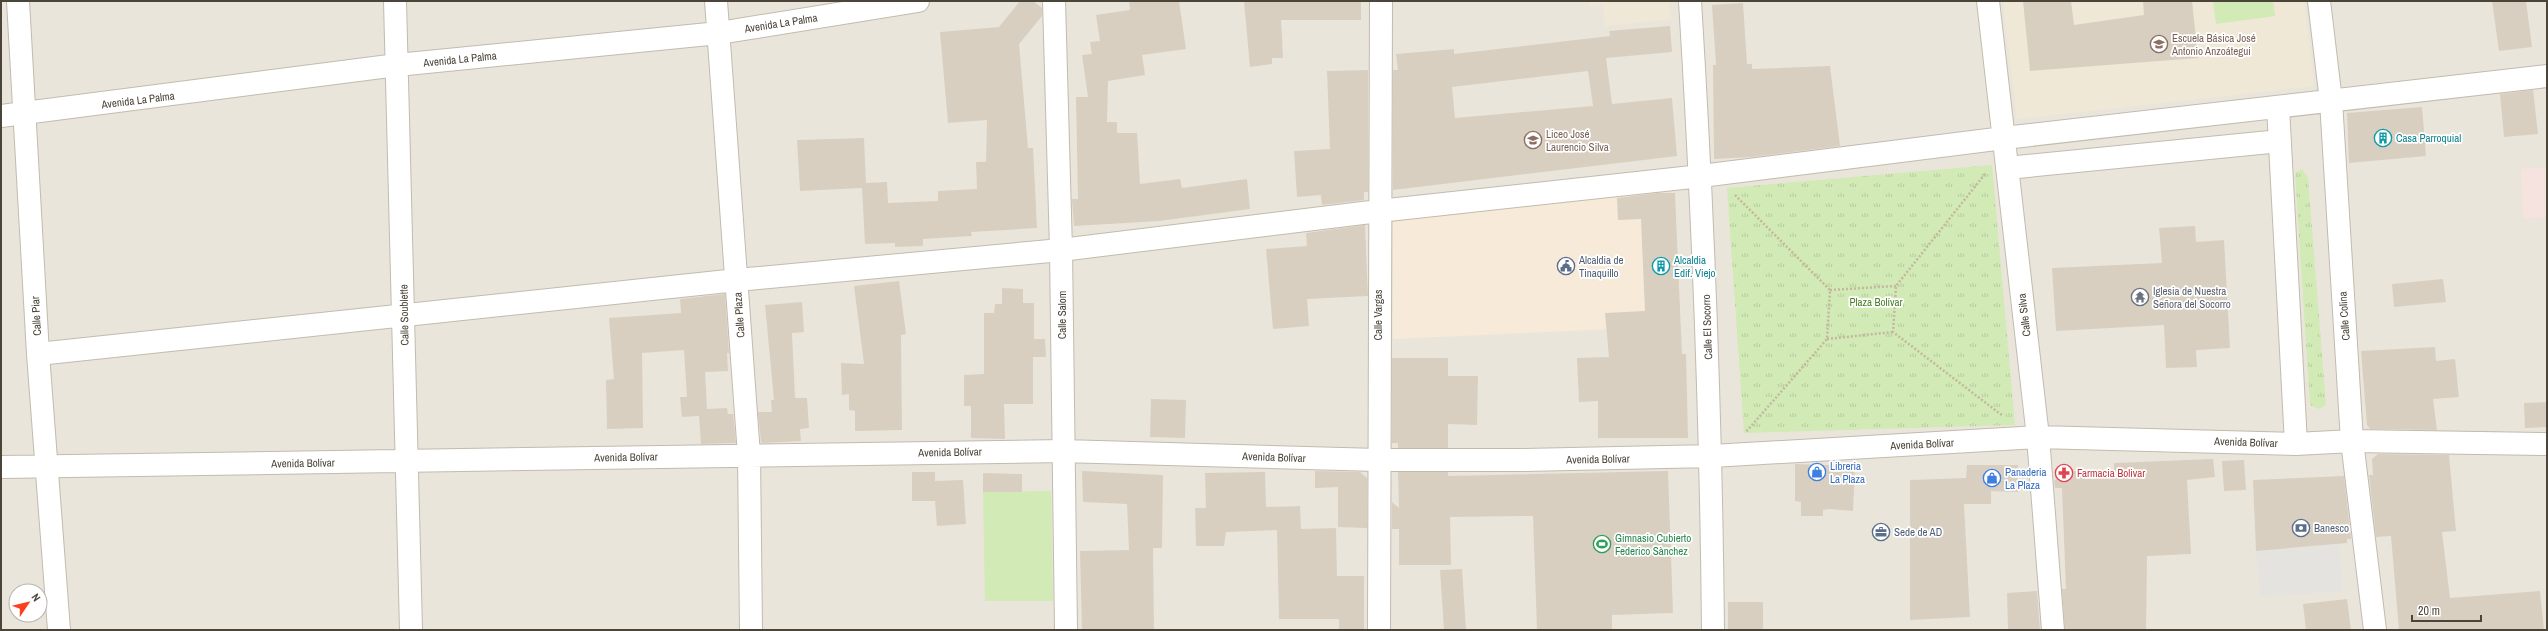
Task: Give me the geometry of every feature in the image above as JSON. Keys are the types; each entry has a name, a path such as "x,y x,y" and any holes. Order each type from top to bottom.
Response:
{"street":[{"name":"Calle Piar","path":"18,1 38,354 59,630"},
{"name":"Calle Soublette","path":"395,1 404,317 405,462 411,630"},
{"name":"Calle Plaza","path":"716,1 749,455 751,630"},
{"name":"Avenida La Palma","path":"1,116 397,66 719,33 918,1"},
{"name":"Calle Salom","path":"1054,1 1062,250 1066,630"},
{"name":"Calle Vargas","path":"1379,630 1378,460 1381,1"},
{"name":"Calle El Socorro","path":"1690,1 1700,176 1712,456 1713,630"},
{"name":"Calle Silva","path":"1988,1 2004,138 1997,169 2038,437 2054,630"},
{"name":"Calle Colina","path":"2319,1 2331,100 2352,440 2375,630"},
{"path":"38,354 404,317 737,280 1062,250 1379,211 1700,176 2004,138 2547,76"},
{"path":"2278,107 2296,444"},
{"path":"1997,169 2280,141"},
{"name":"Avenida Bolívar","path":"1,467 1063,451 1378,460 1522,460 1712,456 2038,437 2296,444 2352,440 2547,444"}],"path":[{"path":"1893,332 1896,286 1997,169"},
{"path":"1733,193 1830,290 1828,339 1744,434"},
{"path":"1830,290 1896,286"},
{"path":"1828,339 1893,332 2008,420"}],"shaded area":[{"path":"1,1 2547,1 2547,630 1,630"},
{"path":"1590,1 1669,1 1671,19 1605,26 1603,4 1590,6"},
{"name":"Escuela Básica José Antonio Anzoátegui","path":"2003,1 2304,1 2314,86 2017,119"},
{"path":"2547,168 2547,217 2523,218 2521,169"},
{"path":"1675,193 1681,326 1393,339 1393,220 1617,195"},
{"path":"2339,544 2343,591 2260,597 2256,551"}],"green space":[{"path":"2213,1 2273,1 2275,16 2216,24"},
{"name":"Plaza Bolívar","path":"1992,165 2015,425 1744,433 1727,188"},
{"path":"2302,169 2308,178 2326,405 2319,409 2310,405 2295,173"},
{"path":"1051,491 1053,601 985,601 983,492"}],"building":[{"path":"1020,1 1033,1 1042,8 1042,16 1019,44 1028,148 1033,148 1037,228 971,232 972,236 923,239 923,246 895,247 895,243 865,244 862,188 800,191 797,140 864,138 866,183 887,182 888,203 938,201 938,191 977,189 976,162 986,162 987,120 948,123 940,32 999,27"},
{"path":"1129,1 1179,1 1186,49 1142,55 1145,75 1108,81 1107,122 1117,122 1117,133 1137,133 1140,184 1180,179 1182,188 1247,179 1250,209 1159,221 1074,226 1072,199 1078,199 1076,97 1088,97 1082,55 1092,54 1090,42 1100,41 1096,15 1130,10"},
{"path":"1244,1 1361,1 1361,20 1281,20 1283,58 1272,58 1272,64 1250,67"},
{"name":"Escuela Básica José Antonio Anzoátegui","path":"2023,1 2071,1 2074,25 2144,15 2143,1 2192,1 2198,58 2030,71"},
{"path":"2492,1 2526,1 2532,47 2499,51"},
{"path":"1743,3 1747,64 1752,64 1752,69 1830,66 1840,146 1752,157 1714,159 1713,65 1716,65 1712,5"},
{"name":"Liceo José Laurencio Silva","path":"1670,26 1672,52 1606,58 1612,104 1672,98 1677,156 1393,190 1393,70 1398,70 1396,54 1454,49 1454,54 1610,36 1609,31","holes":["1588,71 1593,106 1455,118 1452,87"]},
{"path":"1368,70 1368,192 1364,192 1364,200 1322,205 1321,195 1297,197 1294,151 1330,149 1327,71"},
{"path":"2533,90 2538,134 2504,137 2500,94"},
{"name":"Casa Parroquial","path":"2422,107 2426,156 2349,163 2347,113"},
{"path":"1657,193 1675,193 1682,354 1686,354 1688,438 1598,438 1598,401 1579,402 1577,358 1609,357 1605,313 1645,311 1641,219 1618,220 1617,198"},
{"path":"1365,225 1368,296 1307,299 1309,326 1273,329 1266,249 1307,246 1306,233"},
{"name":"Iglesia de Nuestra Señora del Socorro","path":"2195,226 2196,242 2224,240 2230,348 2196,350 2197,367 2166,368 2164,325 2056,331 2052,268 2162,263 2159,228"},
{"path":"2443,279 2446,302 2394,307 2392,284"},
{"path":"899,281 906,334 901,335 902,430 855,431 855,411 849,410 849,394 842,395 841,363 864,364 854,286"},
{"path":"1002,288 1023,289 1023,303 1034,303 1034,339 1045,339 1046,357 1033,357 1033,404 1004,404 1005,439 971,438 971,406 964,406 964,375 984,374 984,313 994,313 995,304 1002,304"},
{"path":"725,294 729,353 727,353 728,371 705,372 707,409 727,408 728,414 733,414 736,443 701,444 699,416 682,417 680,397 687,397 684,350 642,353 643,428 607,429 606,380 614,379 609,318 681,313 680,299"},
{"path":"802,302 804,332 792,333 795,398 807,398 809,428 800,429 801,441 763,443 761,442 758,412 772,412 771,400 774,400 765,305"},
{"path":"2435,347 2436,361 2455,359 2459,397 2433,399 2437,430 2370,429 2367,425 2361,351"},
{"path":"1392,358 1448,358 1448,376 1478,376 1477,425 1448,424 1448,448 1398,448 1398,443 1392,443"},
{"path":"1151,399 1186,400 1185,438 1150,437"},
{"path":"2547,402 2547,427 2525,428 2524,403"},
{"path":"2378,454 2449,455 2456,531 2442,532 2450,598 2540,591 2544,630 2399,630 2391,536 2376,537 2369,475 2373,475 2372,459"},
{"path":"2213,459 2215,477 2187,480 2191,554 2147,556 2146,630 2065,630 2062,589 2066,589 2062,488 2055,488 2054,481 2067,471 2114,471 2114,463"},
{"path":"2244,460 2246,490 2224,491 2222,461"},
{"path":"1795,464 1855,466 1853,511 1829,509 1823,510 1823,516 1801,516 1801,502 1795,501"},
{"path":"1967,465 2018,465 2018,492 1991,491 1991,504 1964,504 1970,617 1910,620 1910,480 1966,478"},
{"path":"1082,471 1163,475 1162,548 1153,548 1154,630 1082,630 1080,551 1129,550 1127,504 1083,502"},
{"path":"1315,471 1360,472 1367,478 1367,528 1338,527 1338,487 1315,488"},
{"name":"Gimnasio Cubierto Federico Sànchez","path":"1668,471 1673,613 1612,615 1612,630 1537,630 1533,516 1450,517 1451,565 1399,565 1399,529 1392,529 1392,502 1399,508 1398,472 1448,472 1448,476"},
{"path":"912,472 935,472 935,481 963,480 966,524 937,526 935,501 912,501"},
{"path":"1265,472 1266,507 1300,506 1301,529 1336,528 1337,576 1364,576 1364,630 1339,630 1339,619 1279,619 1277,530 1226,532 1224,546 1196,546 1195,508 1206,508 1205,473"},
{"path":"983,473 1022,474 1022,492 983,492"},
{"name":"Banesco","path":"2344,476 2351,539 2347,539 2347,543 2256,551 2253,480"},
{"path":"1462,569 1466,630 1444,630 1440,570"},
{"path":"2037,591 2040,630 2008,630 2007,593"},
{"path":"2347,599 2351,630 2306,630 2303,604"},
{"path":"1728,602 1763,602 1763,630 1728,630"}],"place":[{"name":"Escuela Básica José Antonio Anzoátegui","path":"2159,44"},
{"name":"Casa Parroquial","path":"2383,138"},
{"name":"Liceo José Laurencio Silva","path":"1533,140"},
{"name":"Alcaldia de Tinaquillo","path":"1566,266"},
{"name":"Alcaldia Edif. Viejo","path":"1661,266"},
{"name":"Iglesia de Nuestra Señora del Socorro","path":"2140,297"},
{"name":"Libreria La Plaza","path":"1817,472"},
{"name":"Farmacia Bolivar","path":"2064,473"},
{"name":"Panaderia La Plaza","path":"1992,478"},
{"name":"Banesco","path":"2301,528"},
{"name":"Sede de AD","path":"1881,532"},
{"name":"Gimnasio Cubierto Federico Sànchez","path":"1602,544"}]}
